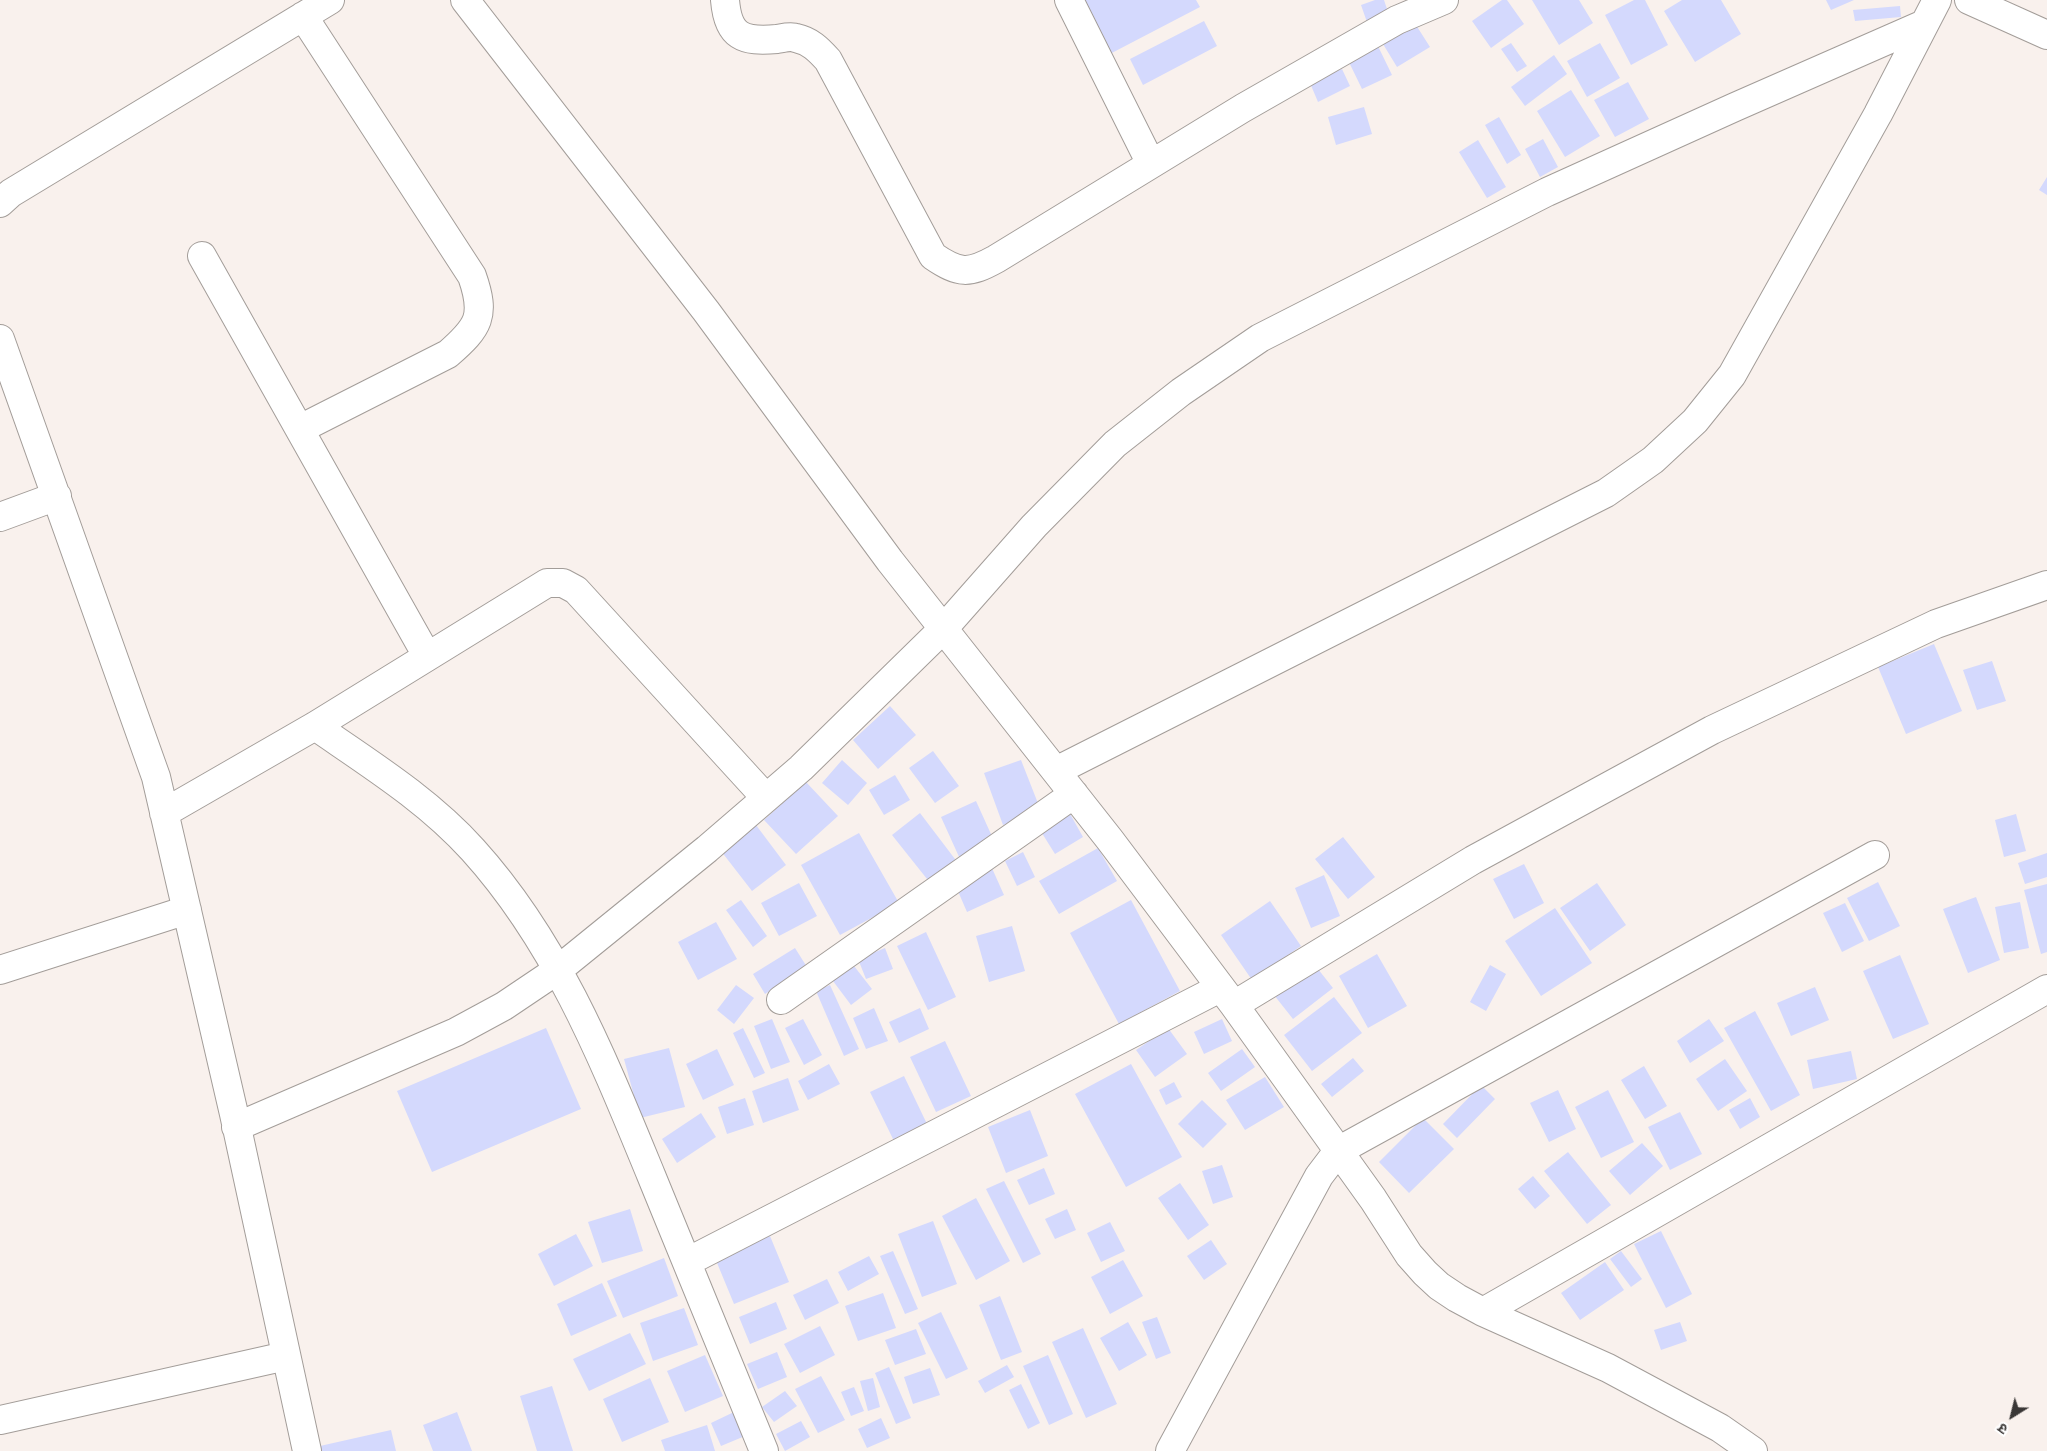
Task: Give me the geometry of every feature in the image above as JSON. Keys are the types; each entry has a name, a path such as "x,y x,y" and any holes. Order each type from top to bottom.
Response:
{"street":[{"path":"0,203 11,193 330,0"},
{"path":"465,0 706,311 890,562 1074,794 1227,996 1373,1199 1409,1254 1425,1273 1438,1286 1483,1312 1608,1368 1720,1428 1753,1451"},
{"path":"725,0 730,26 738,34 747,39 762,40 794,37 813,44 828,60 934,256 947,266 962,270 979,269 1243,108 1397,20 1444,0"},
{"path":"1069,0 1151,164"},
{"path":"1056,771 1606,493 1653,460 1695,421 1732,375 1878,114 1937,0"},
{"path":"1969,0 2047,35"},
{"path":"300,429 448,354 462,342 475,326 480,310 478,292 472,276 304,16"},
{"path":"236,1127 456,1032 504,1006 559,969 707,849 808,761 944,628 1034,526 1115,444 1181,392 1260,338 1546,192 1735,106 1924,24"},
{"path":"202,256 427,656"},
{"path":"0,339 156,777 236,1127 307,1451"},
{"path":"0,517 57,496"},
{"path":"164,812 315,726 547,583 563,583 576,590 766,798"},
{"path":"687,1262 1227,996 1712,730 1936,624 2047,585"},
{"path":"315,726 411,792 473,850 518,906 559,969 606,1066 764,1451"},
{"path":"782,1000 1074,794"},
{"path":"1170,1451 1319,1176 1338,1151 1875,854"},
{"path":"0,970 187,910"},
{"path":"1483,1312 2047,989"},
{"path":"0,1420 286,1356"}],"building":[{"path":"1086,0 1196,0 1200,7 1106,56 1079,4"},
{"path":"1375,0 1384,0 1390,18 1368,25 1361,5"},
{"path":"1502,0 1507,0 1524,24 1491,48 1472,21"},
{"path":"1532,0 1579,0 1593,23 1559,45"},
{"path":"1634,0 1645,0 1668,45 1631,65 1605,15"},
{"path":"1682,0 1721,0 1741,34 1695,62 1664,11"},
{"path":"1826,0 1854,0 1831,10"},
{"path":"1900,6 1901,17 1855,21 1853,10"},
{"path":"1204,21 1217,46 1143,85 1130,59"},
{"path":"1416,25 1430,47 1397,67 1383,44"},
{"path":"1376,42 1392,75 1362,89 1346,56"},
{"path":"1511,43 1527,66 1517,72 1501,49"},
{"path":"1600,43 1620,78 1587,97 1567,61"},
{"path":"1554,55 1567,74 1525,106 1511,87"},
{"path":"1342,69 1350,86 1318,102 1310,83"},
{"path":"1628,82 1649,119 1615,137 1594,100"},
{"path":"1571,90 1600,136 1565,157 1537,111"},
{"path":"1364,107 1372,134 1336,145 1328,117"},
{"path":"1499,117 1521,155 1507,164 1485,125"},
{"path":"1543,139 1558,167 1540,177 1525,149"},
{"path":"1478,140 1506,187 1487,198 1459,152"},
{"path":"2047,177 2047,195 2039,190"},
{"path":"1934,644 1962,711 1906,734 1878,667"},
{"path":"1992,661 2006,701 1977,710 1963,670"},
{"path":"890,706 916,735 878,769 853,740"},
{"path":"933,751 959,786 935,803 909,768"},
{"path":"842,760 867,783 848,805 822,783"},
{"path":"1021,760 1041,811 1003,825 984,773"},
{"path":"895,775 910,800 884,815 869,790"},
{"path":"806,782 838,816 796,854 764,820"},
{"path":"976,801 995,843 960,859 941,817"},
{"path":"1069,812 1083,837 1055,854 1040,830"},
{"path":"920,813 958,863 931,884 892,835"},
{"path":"2016,814 2026,851 2004,857 1995,820"},
{"path":"756,825 786,865 752,891 721,851"},
{"path":"859,833 899,903 840,935 801,865"},
{"path":"1343,837 1375,877 1348,899 1315,859"},
{"path":"1098,848 1117,881 1059,914 1039,881"},
{"path":"1023,852 1035,877 1017,886 1005,861"},
{"path":"2047,853 2047,877 2025,884 2018,863"},
{"path":"1524,864 1544,903 1514,919 1493,879"},
{"path":"991,866 1004,895 967,912 954,882"},
{"path":"1324,875 1340,916 1311,928 1295,888"},
{"path":"1878,882 1900,926 1869,941 1847,898"},
{"path":"799,883 817,916 779,936 761,903"},
{"path":"1597,883 1626,925 1590,951 1560,908"},
{"path":"2047,884 2047,952 2041,954 2024,890"},
{"path":"1976,897 2000,960 1968,973 1943,909"},
{"path":"741,900 767,936 753,947 726,910"},
{"path":"1131,900 1180,991 1119,1024 1070,933"},
{"path":"1270,901 1301,946 1252,980 1221,935"},
{"path":"2020,902 2029,948 2004,953 1995,907"},
{"path":"1845,903 1864,941 1842,952 1823,913"},
{"path":"1555,908 1592,963 1541,996 1505,941"},
{"path":"716,922 737,959 698,980 678,942"},
{"path":"1012,926 1025,971 989,982 976,936"},
{"path":"926,932 956,997 928,1010 897,946"},
{"path":"795,948 807,967 765,994 753,974"},
{"path":"885,948 893,969 866,979 858,959"},
{"path":"1377,954 1407,1006 1368,1028 1339,976"},
{"path":"1900,955 1929,1024 1893,1039 1863,971"},
{"path":"1314,964 1333,988 1293,1019 1274,995"},
{"path":"1490,965 1506,974 1486,1011 1470,1002"},
{"path":"854,966 872,989 851,1005 833,981"},
{"path":"736,985 754,998 734,1024 717,1010"},
{"path":"830,985 859,1049 844,1056 816,991"},
{"path":"1815,987 1829,1020 1791,1036 1777,1003"},
{"path":"1334,997 1362,1033 1312,1071 1284,1035"},
{"path":"874,1008 888,1041 866,1049 853,1018"},
{"path":"920,1008 929,1029 899,1043 889,1022"},
{"path":"1755,1011 1800,1095 1771,1111 1724,1028"},
{"path":"772,1019 790,1062 771,1069 754,1026"},
{"path":"803,1019 822,1055 804,1065 785,1028"},
{"path":"1222,1019 1232,1041 1204,1054 1194,1032"},
{"path":"1709,1019 1724,1041 1690,1063 1677,1041"},
{"path":"546,1028 581,1109 432,1172 397,1091"},
{"path":"743,1028 765,1073 754,1078 733,1033"},
{"path":"1168,1028 1187,1054 1155,1077 1136,1050"},
{"path":"945,1041 971,1096 936,1112 910,1057"},
{"path":"669,1048 685,1107 640,1118 624,1059"},
{"path":"717,1049 734,1085 703,1100 686,1064"},
{"path":"1242,1049 1255,1067 1221,1091 1208,1073"},
{"path":"1851,1051 1857,1079 1813,1089 1807,1060"},
{"path":"1353,1058 1364,1071 1332,1097 1321,1084"},
{"path":"1725,1059 1747,1091 1718,1111 1696,1079"},
{"path":"829,1064 840,1084 808,1100 798,1081"},
{"path":"1131,1064 1182,1157 1126,1187 1075,1094"},
{"path":"1644,1066 1667,1106 1645,1119 1621,1080"},
{"path":"904,1076 927,1124 894,1141 870,1092"},
{"path":"1265,1077 1284,1107 1245,1130 1226,1100"},
{"path":"788,1078 799,1110 763,1123 752,1091"},
{"path":"1174,1082 1182,1097 1166,1105 1159,1090"},
{"path":"1481,1085 1495,1099 1457,1138 1443,1124"},
{"path":"1558,1090 1576,1129 1549,1142 1530,1103"},
{"path":"1608,1090 1634,1142 1601,1158 1575,1107"},
{"path":"745,1098 754,1125 727,1134 718,1107"},
{"path":"1750,1098 1760,1117 1740,1129 1729,1110"},
{"path":"1202,1100 1227,1124 1203,1148 1178,1124"},
{"path":"1030,1110 1048,1156 1006,1173 988,1127"},
{"path":"1680,1112 1702,1154 1670,1170 1648,1127"},
{"path":"701,1113 716,1137 677,1163 662,1139"},
{"path":"1423,1118 1454,1149 1409,1193 1379,1162"},
{"path":"1642,1143 1663,1166 1630,1195 1609,1171"},
{"path":"1568,1152 1611,1205 1587,1224 1544,1171"},
{"path":"1222,1165 1233,1197 1213,1204 1202,1171"},
{"path":"1044,1168 1055,1194 1029,1205 1017,1180"},
{"path":"1533,1176 1550,1196 1535,1209 1518,1189"},
{"path":"1004,1181 1041,1254 1023,1263 986,1189"},
{"path":"1180,1183 1209,1225 1188,1240 1158,1198"},
{"path":"976,1198 1010,1261 976,1280 942,1216"},
{"path":"630,1209 643,1251 602,1263 588,1222"},
{"path":"1067,1209 1076,1230 1055,1239 1045,1219"},
{"path":"933,1221 957,1284 922,1297 898,1234"},
{"path":"1110,1222 1125,1251 1101,1262 1087,1233"},
{"path":"1661,1231 1692,1294 1666,1308 1634,1244"},
{"path":"576,1234 593,1266 554,1286 538,1254"},
{"path":"770,1236 789,1282 734,1304 715,1258"},
{"path":"1211,1240 1227,1264 1204,1280 1187,1256"},
{"path":"893,1251 918,1309 905,1314 880,1256"},
{"path":"1621,1251 1642,1279 1631,1287 1610,1259"},
{"path":"869,1256 879,1274 848,1291 838,1272"},
{"path":"664,1258 678,1296 623,1318 607,1281"},
{"path":"1123,1260 1143,1296 1110,1314 1091,1277"},
{"path":"1605,1262 1624,1290 1580,1320 1561,1293"},
{"path":"827,1279 839,1303 805,1320 793,1295"},
{"path":"602,1283 617,1316 571,1336 557,1304"},
{"path":"883,1293 896,1328 858,1341 845,1306"},
{"path":"1000,1296 1022,1352 1001,1360 979,1305"},
{"path":"776,1302 787,1329 750,1344 739,1317"},
{"path":"684,1308 698,1345 653,1361 640,1323"},
{"path":"941,1312 968,1369 946,1379 918,1323"},
{"path":"1157,1317 1171,1353 1156,1359 1142,1322"},
{"path":"1128,1322 1147,1355 1119,1371 1100,1338"},
{"path":"1680,1322 1687,1341 1661,1350 1654,1330"},
{"path":"820,1326 835,1355 800,1373 784,1344"},
{"path":"1083,1328 1117,1404 1086,1418 1052,1342"},
{"path":"916,1329 926,1354 895,1365 885,1340"},
{"path":"630,1333 646,1364 589,1391 573,1359"},
{"path":"777,1352 787,1377 758,1389 747,1364"},
{"path":"705,1355 723,1396 685,1412 667,1371"},
{"path":"1048,1355 1073,1414 1049,1425 1023,1366"},
{"path":"1007,1365 1014,1377 985,1393 978,1381"},
{"path":"889,1367 911,1418 896,1424 875,1373"},
{"path":"930,1368 940,1395 913,1404 904,1377"},
{"path":"821,1376 845,1420 818,1433 795,1389"},
{"path":"650,1378 669,1422 622,1442 603,1399"},
{"path":"873,1378 880,1407 868,1411 860,1381"},
{"path":"1021,1384 1040,1423 1028,1429 1009,1390"},
{"path":"552,1386 573,1451 537,1451 520,1396"},
{"path":"854,1387 864,1411 851,1416 841,1392"},
{"path":"785,1391 797,1406 774,1422 762,1407"},
{"path":"457,1412 472,1451 433,1451 423,1425"},
{"path":"734,1412 745,1436 721,1446 711,1423"},
{"path":"881,1418 890,1438 867,1448 858,1429"},
{"path":"801,1421 810,1437 785,1451 776,1434"},
{"path":"707,1425 715,1451 665,1451 661,1440"},
{"path":"391,1430 396,1451 321,1451 320,1446"}]}
